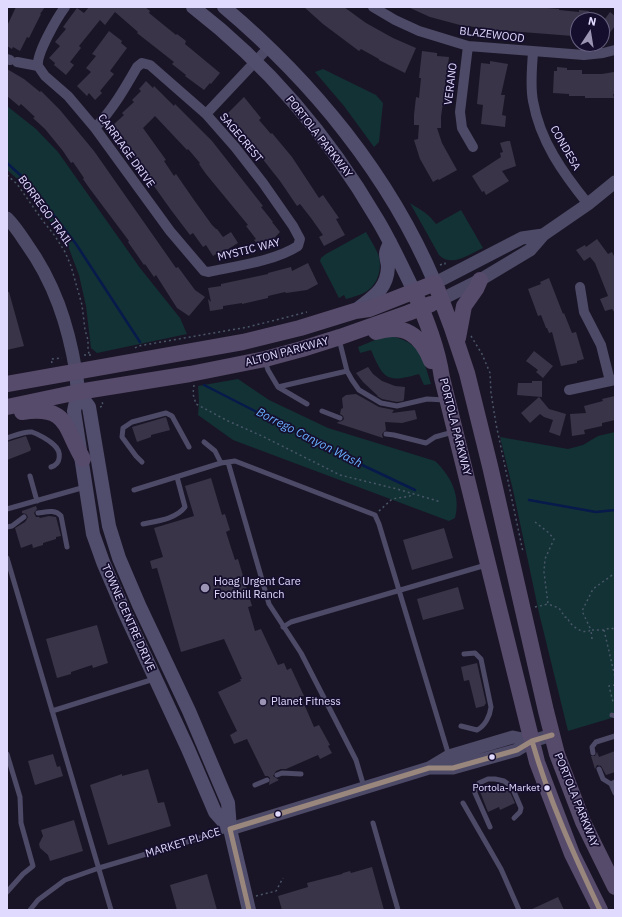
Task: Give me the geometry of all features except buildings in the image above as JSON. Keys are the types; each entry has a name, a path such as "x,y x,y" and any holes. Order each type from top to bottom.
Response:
{"main road":[{"name":"PORTOLA PARKWAY","path":"193,7 256,61 308,118 331,148 353,180 390,242 422,308 440,365 537,762 572,854 600,910"},
{"name":"PORTOLA PARKWAY","path":"224,7 269,47 308,87 366,160 399,210 442,299 464,338 467,373 557,754 583,822 615,887"},
{"path":"355,311 376,296 383,286 388,266 386,253 390,242"},
{"path":"464,338 464,306 476,289 480,280"},
{"name":"ALTON PARKWAY","path":"7,384 243,342 300,328 355,311 369,309 435,283"},
{"name":"ALTON PARKWAY","path":"7,407 78,392 190,374 302,350 422,308 442,299"},
{"path":"339,337 352,340 394,328 406,331 414,335 422,343 434,369 442,378"},
{"name":"TOWNE CENTRE DRIVE","path":"76,372 78,392 74,411 93,534 102,562 188,749 215,812 230,829"},
{"name":"TOWNE CENTRE DRIVE","path":"78,392 89,407 109,526 119,558 167,666 189,711 228,803 230,829 248,904"},
{"path":"7,415 38,410 58,416 65,423 71,433 76,448 82,459"}],"street":[{"path":"12,60 38,66 39,58 54,23 65,7"},
{"name":"BLAZEWOOD","path":"373,7 395,20 419,31 468,46 584,55 615,50"},
{"name":"VERANO","path":"468,46 460,112 462,128 473,147"},
{"path":"206,114 269,47"},
{"name":"CONDESA","path":"533,52 532,100 539,127 547,145 562,170 588,204"},
{"name":"SAGECREST","path":"95,128 107,116 117,102 137,67 142,64 150,65 206,114 235,147 263,183 293,226 300,239 298,246"},
{"name":"CARRIAGE DRIVE","path":"38,66 45,76 68,96 95,128 170,231 204,271"},
{"name":"ALTON PARKWAY","path":"442,299 480,280 530,250 543,235 588,204 615,182"},
{"path":"7,218 33,252 55,292 69,336 76,372"},
{"name":"ALTON PARKWAY","path":"435,283 522,238 543,235"},
{"name":"MYSTIC WAY","path":"204,271 208,272 248,263 288,252 298,246"},
{"path":"569,390 612,381 601,345 584,312 580,287"},
{"name":"MARKET PLACE","path":"428,768 453,768 517,750 532,741 552,735"},
{"name":"MARKET PLACE","path":"230,829 364,789 428,768 449,756 513,737 532,741"}],"lane":[{"path":"339,337 347,371 360,390 381,403 397,406 426,399 448,400"},
{"path":"265,359 268,370 278,387 307,404"},
{"path":"278,387 347,371"},
{"path":"322,411 340,418"},
{"path":"142,462 122,437 122,428 132,422 166,413 169,414 172,416 189,447"},
{"path":"7,438 32,432 54,444 58,449 59,461 51,467"},
{"path":"386,434 426,444 435,437 456,432"},
{"path":"204,442 215,451 221,463"},
{"path":"134,490 221,463 235,461 375,515 400,591 449,756"},
{"path":"228,462 269,604 301,653 354,755 360,771 364,789"},
{"path":"30,476 37,501"},
{"path":"143,524 167,518 181,512 185,507 177,477"},
{"path":"7,509 86,486"},
{"path":"38,513 58,512 61,516 67,547"},
{"path":"7,527 12,526 24,517"},
{"path":"7,558 111,910"},
{"path":"283,627 291,622 489,564"},
{"path":"461,726 477,730 482,727 491,707 481,659 475,653 464,654"},
{"path":"52,711 155,678"},
{"path":"593,753 592,747 596,742 615,736"},
{"path":"7,754 20,797 21,823 33,866 23,874 7,892"},
{"path":"599,769 603,779 613,783 615,793"},
{"path":"277,775 282,773 301,774"},
{"path":"490,827 475,793 475,788 479,783 488,779 504,781 512,787 521,808 520,812 514,818"},
{"path":"255,785 267,780"},
{"path":"463,803 501,869 519,910"},
{"path":"374,823 398,910"},
{"name":"MARKET PLACE","path":"30,910 38,900 65,880 99,868 230,829"}],"path":[{"name":"BORREGO TRAIL","path":"7,175 17,184 65,252 71,266 82,305 85,330 88,340 88,351 90,355 99,356"},
{"path":"132,350 138,346 248,326 310,311"},
{"path":"464,338 482,354 490,373 491,394 496,424 523,552"},
{"path":"194,385 193,394 196,404 228,421 340,474 441,502"},
{"path":"375,515 384,504 392,499 410,496 411,494"},
{"path":"535,522 554,539 546,559 544,572 548,604 559,608 565,617 568,618 569,622 580,631 588,632 591,630 604,630 610,628 615,629"},
{"path":"592,639 591,630 582,611 593,589 615,573"},
{"path":"604,630 615,677"},
{"path":"615,685 609,686 613,702 615,703"},
{"path":"248,904 276,891 283,878"}],"green space":[{"path":"323,69 376,95 383,103 379,142 374,147 344,106 315,72"},
{"path":"7,106 36,129 58,152 140,268 180,318 187,334 97,353 91,348 86,306 79,275 68,246 22,183 7,170"},
{"path":"410,203 427,214 436,224 461,210 483,248 461,259 444,259 439,255"},
{"path":"366,232 377,251 379,259 380,270 377,280 371,288 362,294 346,299 344,295 339,298 320,261 321,258"},
{"path":"391,336 401,339 415,347 423,359 431,384 424,385 419,374 400,378 388,377 379,368 371,350 360,353 358,347 380,338"},
{"path":"238,379 269,400 328,428 435,461 446,473 456,494 457,510 455,518 449,521 233,440 198,415 198,386"},
{"path":"615,432 615,717 568,731 539,613 513,490 500,437 568,449 583,445 598,436"}],"waterway":[{"name":"Borrego Canyon Wash","path":"7,163 28,182 76,244 140,342"},
{"name":"Borrego Canyon Wash","path":"204,385 341,455 415,490"},
{"name":"Borrego Canyon Wash","path":"529,500 596,512 615,510"}],"transit line":[{"path":"230,829 429,768 453,768 517,750 532,741 552,735"},
{"path":"532,741 554,806 600,910"},
{"path":"230,829 249,910"}],"place":[{"name":"Hoag Urgent Care Foothill Ranch","path":"205,588"},
{"name":"Planet Fitness","path":"263,702"},
{"name":"Portola-Market","path":"547,788"}]}
